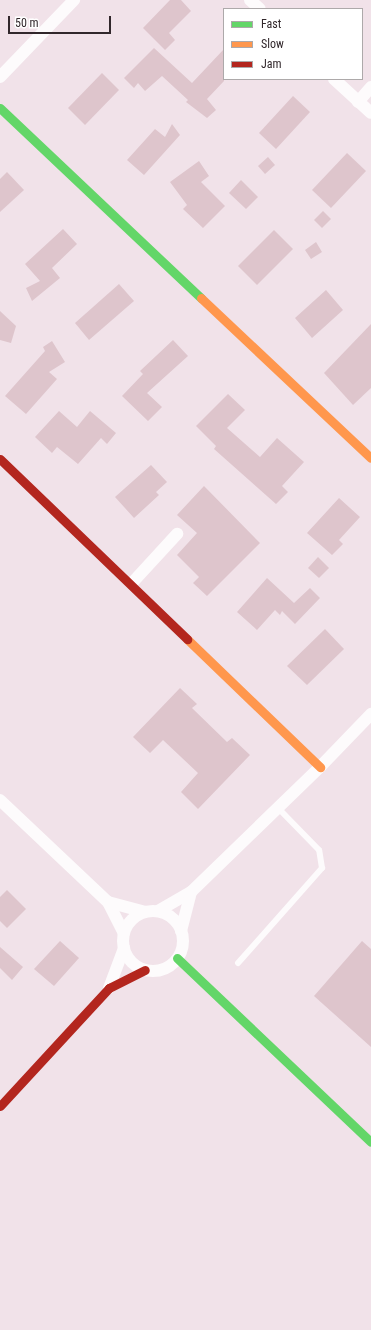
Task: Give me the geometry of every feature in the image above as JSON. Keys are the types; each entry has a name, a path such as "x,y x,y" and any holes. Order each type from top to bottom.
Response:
{"street":[{"path":"0,78 74,0"},
{"path":"250,0 259,8"},
{"path":"335,80 371,113"},
{"path":"358,102 371,86"},
{"path":"0,108 371,458"},
{"path":"0,459 132,583 320,767"},
{"path":"132,583 177,534"},
{"path":"124,933 135,916 145,912 158,911 191,892 320,767 371,714"},
{"path":"0,800 108,902 124,933 124,948 109,988"},
{"path":"0,1106 109,988 145,970 163,969 177,958 182,950 181,931 191,892"},
{"path":"108,902 145,912"},
{"path":"158,911 172,918 181,931"},
{"path":"124,948 128,958 145,970"},
{"path":"177,958 371,1142"}],"lane":[{"path":"238,963 322,868 319,850 278,808"}],"building":[{"path":"170,0 181,0 191,11 169,33 175,40 165,50 143,28"},
{"path":"154,48 192,83 223,50 224,81 207,99 216,110 207,118 186,102 188,100 162,76 145,91 138,83 134,88 124,78"},
{"path":"102,73 119,90 85,125 68,108"},
{"path":"293,96 310,112 276,149 259,133"},
{"path":"172,124 180,135 144,175 127,160 155,129 165,137"},
{"path":"347,153 366,171 331,208 312,190"},
{"path":"268,157 275,165 265,174 258,166"},
{"path":"199,161 209,176 201,182 225,206 203,228 183,209 187,205 170,182"},
{"path":"7,172 24,190 0,212 0,179"},
{"path":"241,180 258,197 246,209 229,193"},
{"path":"323,211 331,219 322,228 314,220"},
{"path":"63,229 77,244 52,268 60,278 32,301 26,288 40,281 25,264"},
{"path":"274,230 293,249 257,285 238,266"},
{"path":"316,242 322,252 311,259 305,250"},
{"path":"119,284 134,301 89,340 75,323"},
{"path":"326,290 343,310 312,338 295,318"},
{"path":"0,311 16,326 11,343 0,340"},
{"path":"371,324 371,388 353,405 324,373"},
{"path":"173,340 188,356 147,393 162,407 148,421 122,396 143,374 140,371"},
{"path":"52,341 65,362 49,372 57,379 26,414 5,396 45,351 43,347"},
{"path":"228,394 245,410 227,428 260,457 277,438 304,462 282,486 288,492 276,504 214,449 216,446 196,426"},
{"path":"59,411 77,427 90,411 116,433 107,444 101,438 78,464 57,447 52,453 35,437"},
{"path":"151,465 167,482 156,492 159,495 134,518 115,497"},
{"path":"204,486 260,543 207,596 193,583 199,577 177,555 197,533 177,515"},
{"path":"339,498 360,517 339,540 343,544 332,555 307,533"},
{"path":"318,557 329,568 319,578 308,568"},
{"path":"267,578 294,603 310,588 320,598 295,624 282,611 280,615 275,610 257,630 237,612"},
{"path":"325,629 344,649 307,685 287,666"},
{"path":"180,688 197,704 192,708 227,742 232,738 250,755 198,809 181,792 198,773 163,740 150,753 133,737"},
{"path":"7,890 26,909 7,928 0,921 0,897"},
{"path":"60,941 79,958 54,986 34,969"},
{"path":"362,941 371,949 371,1047 314,996"},
{"path":"0,947 23,967 12,980 0,968"}],"traffic: fast":[{"path":"0,108 201,298"},
{"path":"177,958 371,1142"}],"traffic: slow":[{"path":"201,298 371,458"},
{"path":"187,639 320,767"}],"traffic: jam":[{"path":"0,459 187,639"},
{"path":"0,1106 109,988 145,970"}]}
